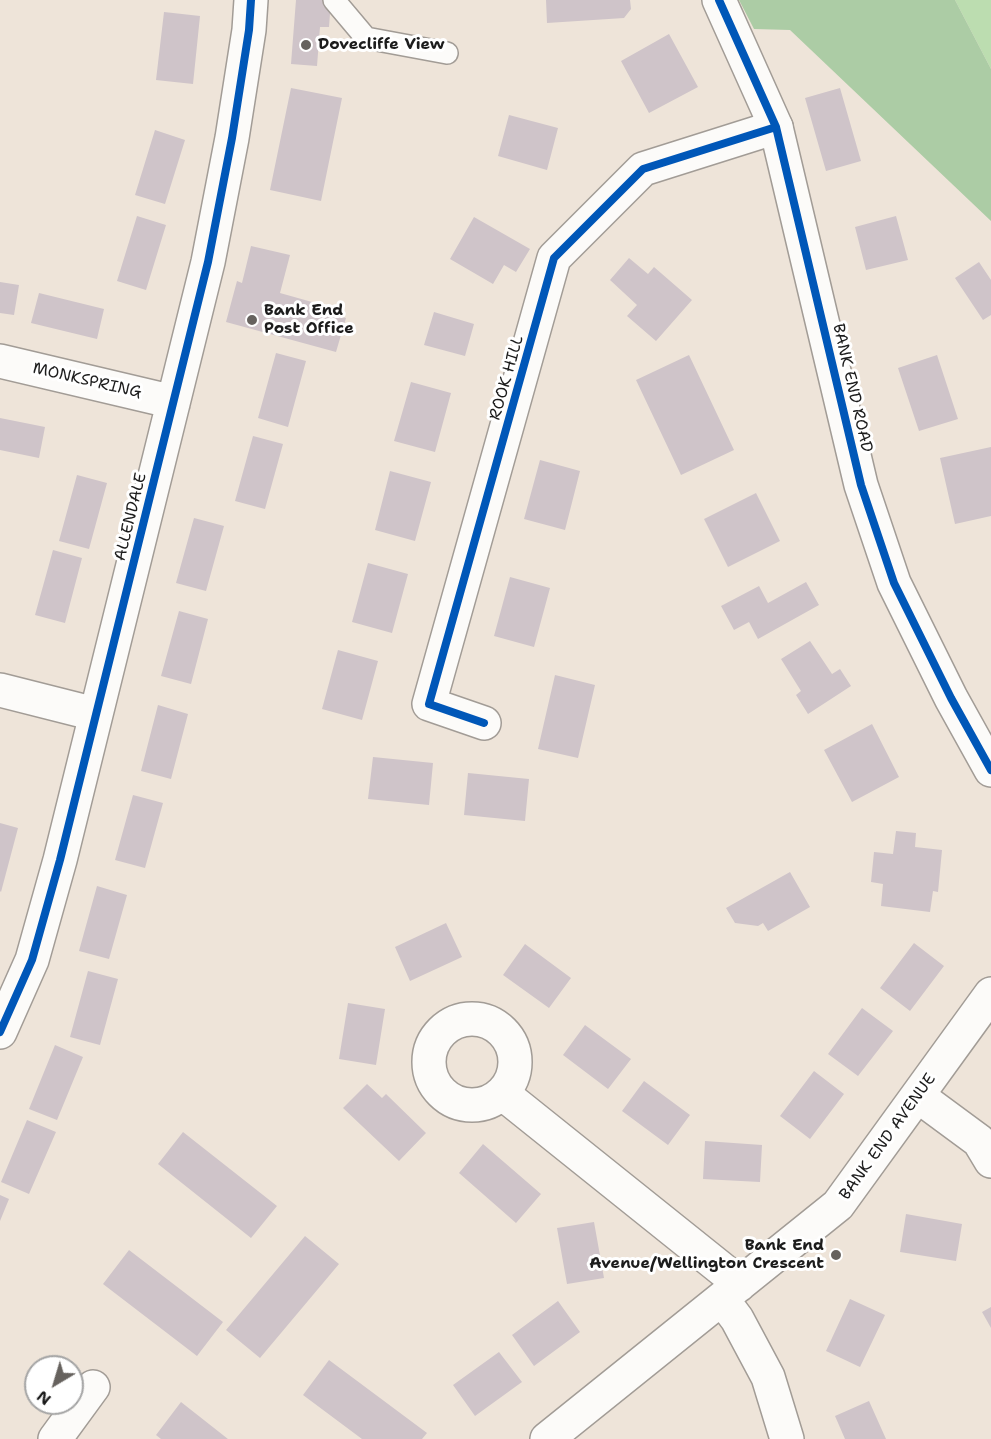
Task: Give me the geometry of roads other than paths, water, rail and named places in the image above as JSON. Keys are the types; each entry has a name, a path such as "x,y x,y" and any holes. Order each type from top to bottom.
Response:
{"street":[{"name":"ALLENDALE","path":"0,1032 32,960 62,850 208,262 232,138 249,30 251,0"},
{"name":"BANK END ROAD","path":"719,0 776,127 861,485 894,583 951,698 991,770"},
{"name":"ROOK HILL","path":"484,723 429,704 554,258 643,169 776,127"},
{"name":"MONKSPRING","path":"0,361 161,399 173,404"},
{"path":"0,690 95,714"},
{"name":"BANK END AVENUE","path":"547,1439 837,1205 991,994"},
{"path":"502,1093 723,1270 737,1319 768,1377 787,1439"},
{"path":"918,1096 979,1141 991,1161"},
{"path":"55,1439 93,1387"}],"lane":[{"path":"334,0 366,38 447,53"}],"place":[{"name":"Dovecliffe View","path":"306,45"},
{"name":"Bank End Post Office","path":"252,320"},
{"name":"Bank End Avenue/Wellington Crescent","path":"836,1255"}]}
